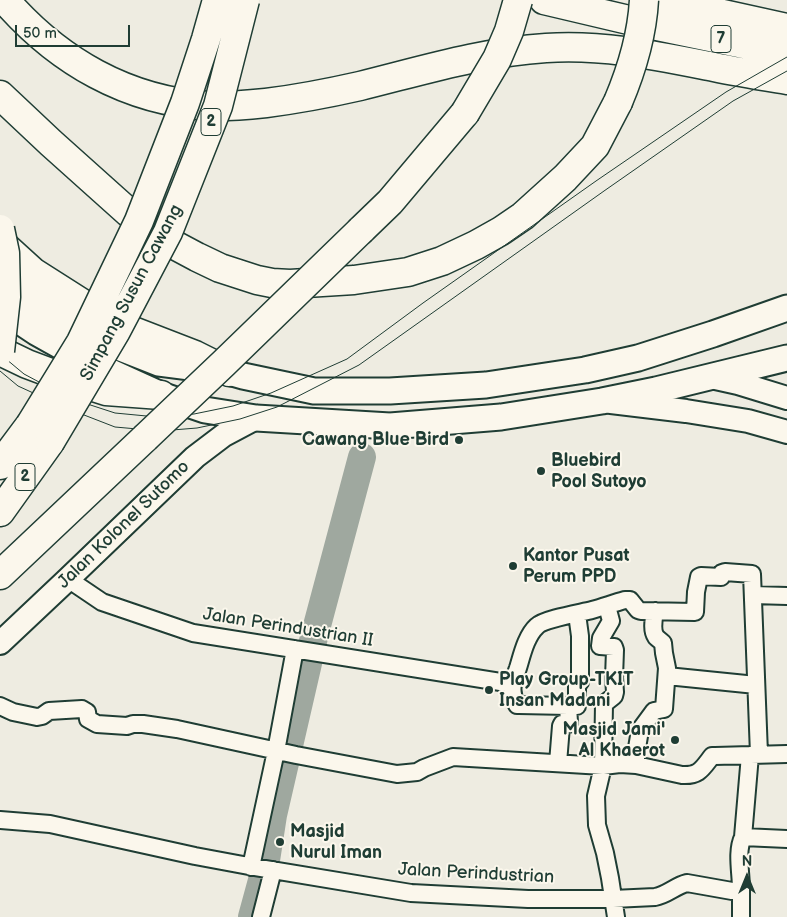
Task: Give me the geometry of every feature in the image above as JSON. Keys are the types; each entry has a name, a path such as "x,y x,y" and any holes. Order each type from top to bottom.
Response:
{"highway":[{"path":"5,0 29,26 53,47 97,75 162,99 209,106 234,106 294,99 493,54 548,48 627,51 787,80"},
{"name":"Simpang Susun Cawang","path":"0,512 40,434 81,342 139,221 185,103 206,39 216,0"},
{"name":"Simpang Susun Cawang","path":"0,465 40,434 116,331 168,232 218,106 245,0"},
{"path":"0,575 224,363 390,202 465,113 497,59 509,31 518,0"},
{"name":"7","path":"544,0 787,53"},
{"path":"0,95 128,212 167,240 220,268 272,283 290,284 354,280 408,272 442,262 501,231 523,216 565,178 595,146 618,102 636,56 644,0"},
{"name":"7","path":"659,0 787,28"},
{"path":"0,229 5,252 6,297 0,351 26,364 106,391 161,395"},
{"path":"0,242 33,272 110,321 195,355 229,372"}],"main road":[{"path":"0,279 53,315 98,339 159,363 229,372 314,391 390,391 486,385 585,370 638,358 787,308"},
{"path":"0,308 36,332 95,365 161,395 205,410 256,418 390,426 501,418 656,390 787,358"},
{"path":"585,370 616,370 711,377"}],"street":[{"path":"711,377 787,398"},
{"path":"602,401 748,420 787,432"},
{"name":"Jalan Kolonel Sutomo","path":"0,642 195,456 224,435 256,418"},
{"path":"577,614 580,636 580,682 577,685 577,706 517,705 513,698 513,684 525,647 530,633 545,621 625,600 630,600 638,610 695,612 699,577 721,577 724,572 751,574 756,685 755,754 743,837 739,852 741,917"},
{"name":"Jalan Perindustrian II","path":"68,579 102,602 193,633 513,684"},
{"path":"752,595 787,596"},
{"path":"607,606 611,621 601,638 600,646 614,648 615,650 615,692 614,696 604,704 603,766 596,796 597,825 605,853 616,917"},
{"path":"636,765 640,730 654,711 664,709 667,668 663,643 656,638 654,632 653,621 656,611"},
{"path":"262,917 262,869 284,753 299,650"},
{"path":"667,676 756,685"},
{"path":"0,706 12,712 36,717 42,716 49,711 82,709 87,712 88,719 97,724 128,726 142,724 177,729 284,753 397,774 417,772 453,758 547,764 636,765 690,776 698,773 712,756 787,754"},
{"path":"558,763 561,726 562,724 569,724 568,706"},
{"name":"Jalan Perindustrian","path":"0,820 50,824 262,869 411,893 528,899 613,899 662,896 687,883 741,891"},
{"path":"743,837 787,839"}],"waterway":[{"path":"252,917 264,873 273,815 314,637 362,457"}],"tram line":[{"path":"0,354 24,374 69,398 115,413 157,417 194,414 233,406 271,393 347,359 596,181 726,92 787,57"},
{"path":"0,371 18,386 66,408 115,427 160,431 197,428 240,419 277,407 359,365 733,101 787,71"}],"place":[{"name":"Cawang Blue Bird","path":"459,440"},
{"name":"Bluebird Pool Sutoyo","path":"541,471"},
{"name":"Kantor Pusat Perum PPD","path":"513,566"},
{"name":"Play Group-TKIT Insan Madani","path":"489,690"},
{"name":"Masjid Jami' Al Khaerot","path":"675,740"},
{"name":"Masjid Nurul Iman","path":"280,842"}]}
